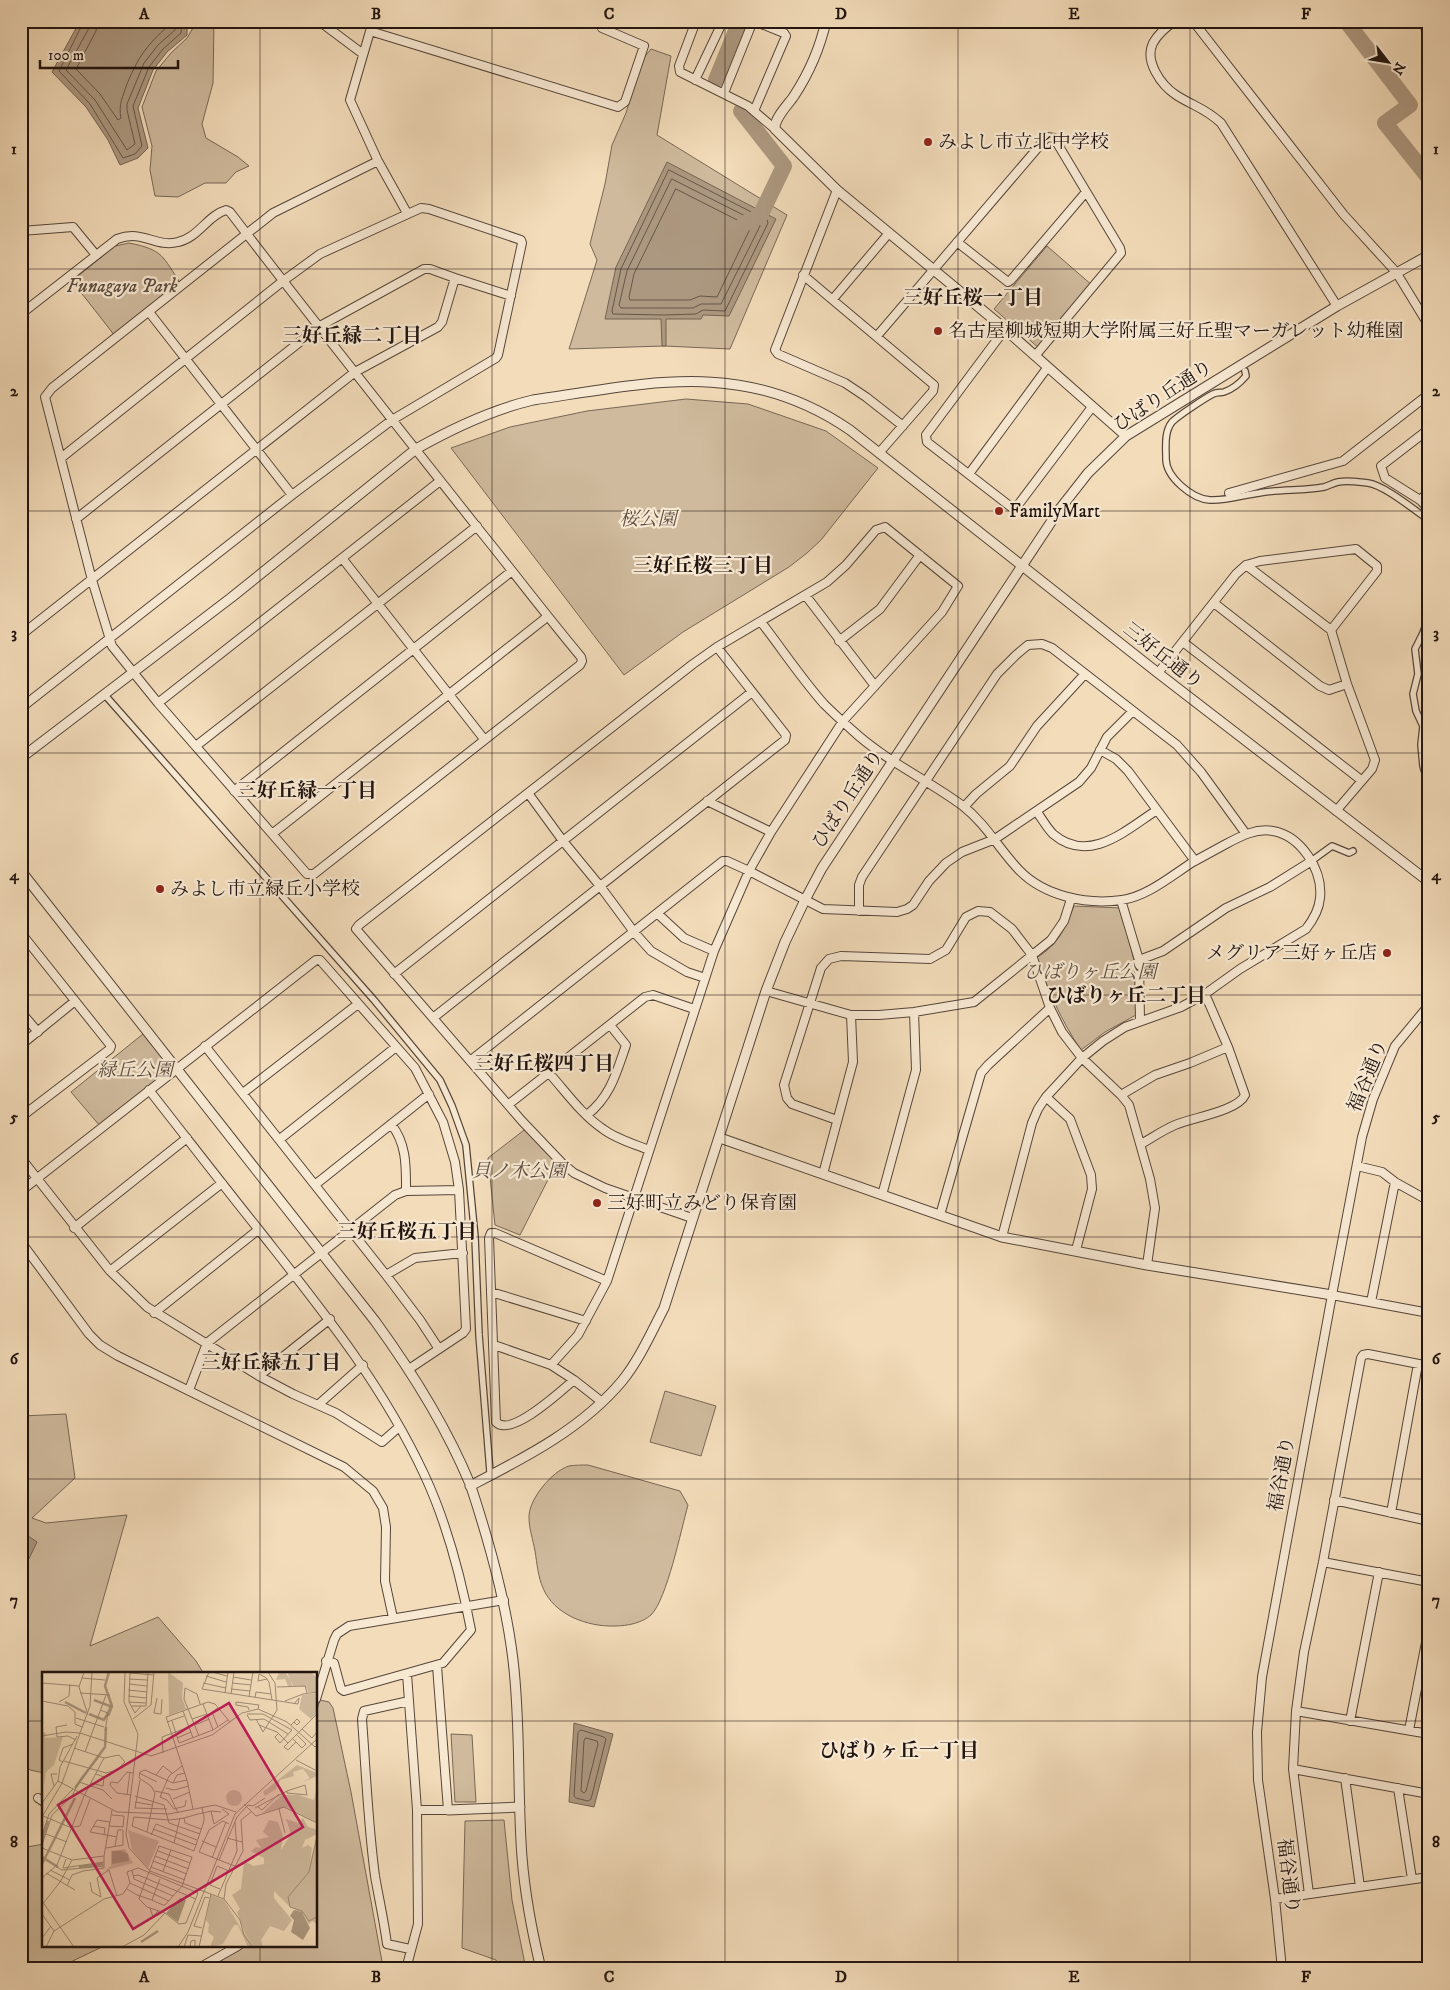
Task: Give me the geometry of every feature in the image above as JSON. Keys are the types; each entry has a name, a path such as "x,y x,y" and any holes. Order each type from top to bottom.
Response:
{"street":[{"path":"319,21 363,54"},
{"path":"374,21 350,100 378,161 407,213"},
{"path":"370,31 618,107 625,102 644,46 602,28 605,21"},
{"path":"696,21 679,68 682,73 724,92 754,111 837,190 1005,329 1126,436"},
{"path":"696,80 723,21"},
{"path":"724,92 754,21 784,33 786,36 754,111"},
{"path":"775,129 775,123 794,96 813,62 826,21"},
{"path":"1175,21 1164,28 1152,44 1151,61 1158,75 1166,88 1177,96 1210,112 1221,123 1337,306"},
{"path":"1193,21 1344,215 1396,272 1429,326"},
{"path":"1425,21 1429,68"},
{"path":"877,336 1047,137 1054,138 1120,248 1121,253 1035,356"},
{"path":"21,300 23,313 117,239 135,235 167,243 182,242 226,210 247,234 320,326 582,661 580,665 314,874 307,874 158,703 112,646 92,580 45,401 47,392 149,312 247,234 273,213 378,161"},
{"path":"837,190 775,351 845,383 903,426"},
{"path":"957,242 1008,282 1086,192"},
{"path":"21,708 292,495 392,420 496,358 511,296 522,243 521,240 421,208 320,254 61,458"},
{"path":"21,231 73,227 96,255"},
{"path":"833,299 889,233"},
{"name":"ひばり丘通り","path":"470,1486 555,1439 602,1402 622,1381 644,1347 664,1308 766,991 785,942 805,900 841,838 1059,510 1088,473 1126,436 1337,306 1429,255"},
{"path":"76,519 320,326 424,269 430,269 511,296"},
{"path":"804,275 934,385 933,391 879,453"},
{"path":"21,635 355,372 438,326 442,322 455,278"},
{"path":"149,312 292,495"},
{"path":"1005,329 926,435 927,442 1011,507 1014,507 1018,505 1092,407"},
{"path":"969,474 1047,368"},
{"path":"1245,370 1246,376 1238,385 1225,392 1215,393 1172,422 1166,436 1166,464 1172,476 1184,488 1208,500 1261,492 1325,487 1339,482 1367,483 1380,486 1406,503 1416,513 1429,520"},
{"name":"三好丘通り","path":"21,758 232,597 416,449 450,430 515,404 662,382 697,380 754,388 796,400 840,423 1158,673 1429,882"},
{"path":"1228,493 1343,461 1429,394"},
{"path":"1429,429 1381,466 1384,478 1420,500 1429,509"},
{"path":"158,703 440,481"},
{"path":"1420,500 1429,492"},
{"path":"196,746 477,526"},
{"path":"551,1365 570,1346 586,1322 607,1281 633,1199 694,1009 714,951 749,871 771,832 843,721 942,612 958,586 887,528 878,528 846,565 827,582 717,647 358,925 356,929 357,933 550,1153 589,1181 633,1199 692,1218"},
{"path":"1158,673 1236,574 1246,565 1356,549 1377,566 1377,571 1331,630"},
{"path":"840,641 880,610 920,554"},
{"path":"342,558 484,739"},
{"path":"1246,565 1331,630 1347,684 1375,760 1372,769 1336,811"},
{"path":"234,791 512,571"},
{"path":"806,596 875,686"},
{"path":"1214,602 1320,686 1329,690 1347,684"},
{"path":"1429,614 1415,649 1418,674 1413,694 1416,711 1423,726 1421,745 1423,766 1429,787"},
{"path":"272,834 547,617"},
{"path":"761,622 819,698 843,721 860,737 964,807 981,822 1018,869 1027,878 1041,887 1071,899 1121,900 1147,890 1195,861 1246,834 1265,830 1283,834 1294,839 1302,847 1318,880 1320,898 1313,919 1306,929 1240,969 1205,994 1181,1007 1140,1021 1115,1033 1082,1058 1046,1096 1032,1124 1002,1237"},
{"path":"1183,642 1361,780"},
{"path":"859,911 859,885 862,877 991,682 1023,648 1034,643 1046,645 1177,745 1201,772 1246,834"},
{"path":"433,1018 786,737 717,647"},
{"path":"964,807 976,794 1010,766 1037,726 1084,675"},
{"path":"394,974 752,692"},
{"path":"104,694 387,1015 440,1080 466,1145 475,1237 490,1472"},
{"path":"470,1061 723,862 727,861 749,871 823,909 897,912 907,909 913,905 929,881 946,863 962,852 995,839 1079,782 1091,768 1107,737 1133,711"},
{"path":"1100,750 1122,764 1195,861"},
{"path":"528,793 563,841 651,952 687,972 705,978"},
{"path":"707,801 771,832"},
{"path":"1037,812 1053,834 1069,843 1087,847 1108,842 1157,810"},
{"path":"1139,960 1163,951 1226,908 1270,887 1332,846 1349,852 1353,851"},
{"path":"21,871 376,1321 409,1369 441,1424 470,1486 504,1600 513,1660 522,1856 527,1900 541,1969"},
{"path":"766,991 851,1015 914,1012 974,1002 1051,940 1059,930 1068,912 1071,899"},
{"path":"1121,900 1139,960 1140,1021"},
{"path":"837,1120 795,1106 789,1101 785,1092 785,1078 821,968 829,959 846,956 930,959 946,950 966,917 978,911 990,912 1007,924 1023,940 1032,954 1050,1008 1062,1032 1082,1058 1121,1094 1128,1105 1141,1144 1155,1208 1147,1265"},
{"path":"658,914 688,941 714,951"},
{"path":"21,933 109,1043 110,1049 21,1117"},
{"path":"21,1192 205,1046 316,960 320,960 418,1073 430,1094 450,1142 459,1190 466,1329 409,1369"},
{"path":"1141,1144 1174,1125 1221,1110 1243,1099 1245,1095 1228,1047 1205,994"},
{"path":"509,1104 649,995 694,1009"},
{"path":"21,1044 75,1001"},
{"path":"243,1093 358,1004"},
{"name":"福谷通り","path":"1282,1969 1275,1899 1258,1780 1257,1732 1262,1677 1362,1137 1373,1098 1395,1046 1429,1005"},
{"path":"940,1215 981,1073 1050,1008"},
{"path":"21,1012 38,1032"},
{"path":"882,1195 916,1070 914,1012"},
{"path":"823,1174 854,1062 851,1015"},
{"path":"587,1115 600,1103 613,1085 626,1045 610,1025"},
{"path":"205,1046 316,1184 420,1320 439,1348"},
{"path":"280,1139 396,1047"},
{"path":"1121,1094 1155,1074 1190,1063 1228,1047"},
{"path":"549,1073 587,1115 608,1132 649,1150"},
{"path":"149,1090 330,1319 363,1365 399,1426 424,1474 446,1527 467,1608 470,1633 443,1663 437,1666 344,1691 340,1689 334,1664 326,1661"},
{"path":"316,1184 430,1094"},
{"path":"1046,1096 1070,1119 1091,1175 1092,1189 1076,1250"},
{"path":"392,1124 397,1130 404,1148 406,1191"},
{"path":"74,1228 187,1138"},
{"path":"720,1138 1002,1237 1147,1265 1428,1311"},
{"path":"21,1158 74,1228 110,1271 133,1296 154,1313 208,1343 259,1376 293,1394 319,1404 382,1442 399,1426"},
{"path":"1357,1166 1382,1172 1395,1182 1429,1201"},
{"path":"1371,1302 1395,1182"},
{"path":"110,1271 222,1183"},
{"path":"189,1390 208,1343 321,1251 395,1195 406,1191 459,1190"},
{"path":"154,1313 258,1230"},
{"path":"574,1380 538,1410 505,1427 500,1426 496,1422 489,1238 491,1233 495,1233 607,1281"},
{"path":"21,1242 89,1334 100,1345 118,1356 344,1467 374,1491 383,1508 386,1527 385,1581 393,1618"},
{"path":"386,1275 415,1258 463,1253"},
{"path":"491,1292 586,1322"},
{"path":"259,1376 330,1319"},
{"path":"494,1345 551,1365 602,1402"},
{"path":"1309,1894 1293,1769 1296,1711 1304,1652 1363,1354 1429,1366"},
{"path":"1391,1513 1418,1364"},
{"path":"319,1404 363,1365"},
{"path":"1334,1500 1429,1521"},
{"path":"1323,1562 1429,1582"},
{"path":"1350,1720 1379,1572"},
{"path":"318,1691 326,1661 337,1634 349,1626 467,1608 504,1600"},
{"path":"1409,1730 1429,1627"},
{"path":"437,1666 448,1810"},
{"path":"406,1969 418,1924 417,1810 407,1674"},
{"path":"409,1701 364,1711 362,1720 375,1877 383,1911 387,1944 410,1950"},
{"path":"1296,1711 1429,1734"},
{"path":"1293,1769 1429,1794"},
{"path":"1345,1778 1360,1887"},
{"path":"1398,1788 1412,1879"},
{"path":"417,1810 520,1807"},
{"path":"1275,1899 1429,1877"},
{"path":"197,1969 234,1948"}],"green space":[{"path":"214,21 213,83 202,124 206,138 238,157 249,166 236,172 226,183 205,183 178,197 155,196 150,170 152,146 142,107 156,71 187,38 196,23"},
{"path":"651,49 671,56 657,135 787,215 730,349 664,346 569,349 597,260 590,244 605,184 612,145 626,113 642,60"},
{"name":"Funagaya Park","path":"129,243 149,248 156,252 165,261 181,284 115,336 72,281 115,246"},
{"path":"1047,246 1093,286 1040,349 994,309"},
{"name":"桜公園","path":"686,399 748,404 826,431 878,468 821,540 807,553 789,567 683,632 624,675 451,448 510,427 587,411"},
{"name":"ひばりヶ丘公園","path":"1074,906 1122,908 1135,965 1136,1015 1105,1032 1081,1050 1061,1017 1036,958 1044,953 1060,936"},
{"name":"緑丘公園","path":"143,1034 172,1070 100,1126 71,1092"},
{"name":"貝ノ木公園","path":"528,1127 557,1162 520,1235 495,1225 488,1158"},
{"path":"665,1391 716,1406 701,1456 650,1442"},
{"path":"66,1414 75,1478 32,1518 46,1523 127,1515 90,1646 158,1617 196,1661 203,1672 42,1672 42,1773 30,1770 21,1760 21,1416"},
{"path":"588,1465 680,1491 688,1505 663,1595 651,1615 634,1624 605,1626 583,1622 563,1612 555,1605 548,1597 540,1579 529,1522 532,1503 542,1487 562,1469 569,1466"},
{"path":"320,1700 329,1702 333,1708 351,1792 383,1967 382,1969 204,1969 242,1948 318,1948 318,1706"},
{"path":"451,1734 472,1735 476,1802 455,1802"},
{"path":"504,1820 512,1900 526,1969 499,1969 496,1960 462,1948 465,1821"},
{"path":"42,1844 42,1948 100,1948 60,1967 61,1969 21,1969 21,1848"}],"water":[{"path":"80,21 187,21 187,35 167,52 153,70 138,108 148,148 138,158 120,165 108,140 86,107 52,72"},
{"path":"667,162 776,219 729,316 703,315 701,319 666,319 666,346 662,346 661,319 605,319 616,267"},
{"path":"25,1534 37,1542 21,1575 21,1537"},
{"path":"574,1723 613,1734 594,1807 569,1802"}],"waterway":[{"path":"716,80 740,21"},
{"path":"1346,21 1410,105 1385,123 1429,178"},
{"path":"741,111 784,166 760,216 744,224"}],"place":[{"name":"みよし市立北中学校","path":"928,142"},
{"name":"名古屋柳城短期大学附属三好丘聖マーガレット幼稚園","path":"938,331"},
{"name":"FamilyMart","path":"999,511"},
{"name":"みよし市立緑丘小学校","path":"160,889"},
{"name":"メグリア三好ヶ丘店","path":"1387,953"},
{"name":"三好町立みどり保育園","path":"597,1203"}],"district":[{"name":"三好丘桜一丁目","path":"973,298"},
{"name":"三好丘緑二丁目","path":"352,336"},
{"name":"三好丘桜三丁目","path":"703,566"},
{"name":"三好丘緑一丁目","path":"307,791"},
{"name":"ひばりヶ丘二丁目","path":"1126,996"},
{"name":"三好丘桜四丁目","path":"544,1064"},
{"name":"三好丘桜五丁目","path":"407,1232"},
{"name":"三好丘緑五丁目","path":"271,1363"},
{"name":"ひばりヶ丘一丁目","path":"899,1751"}]}
